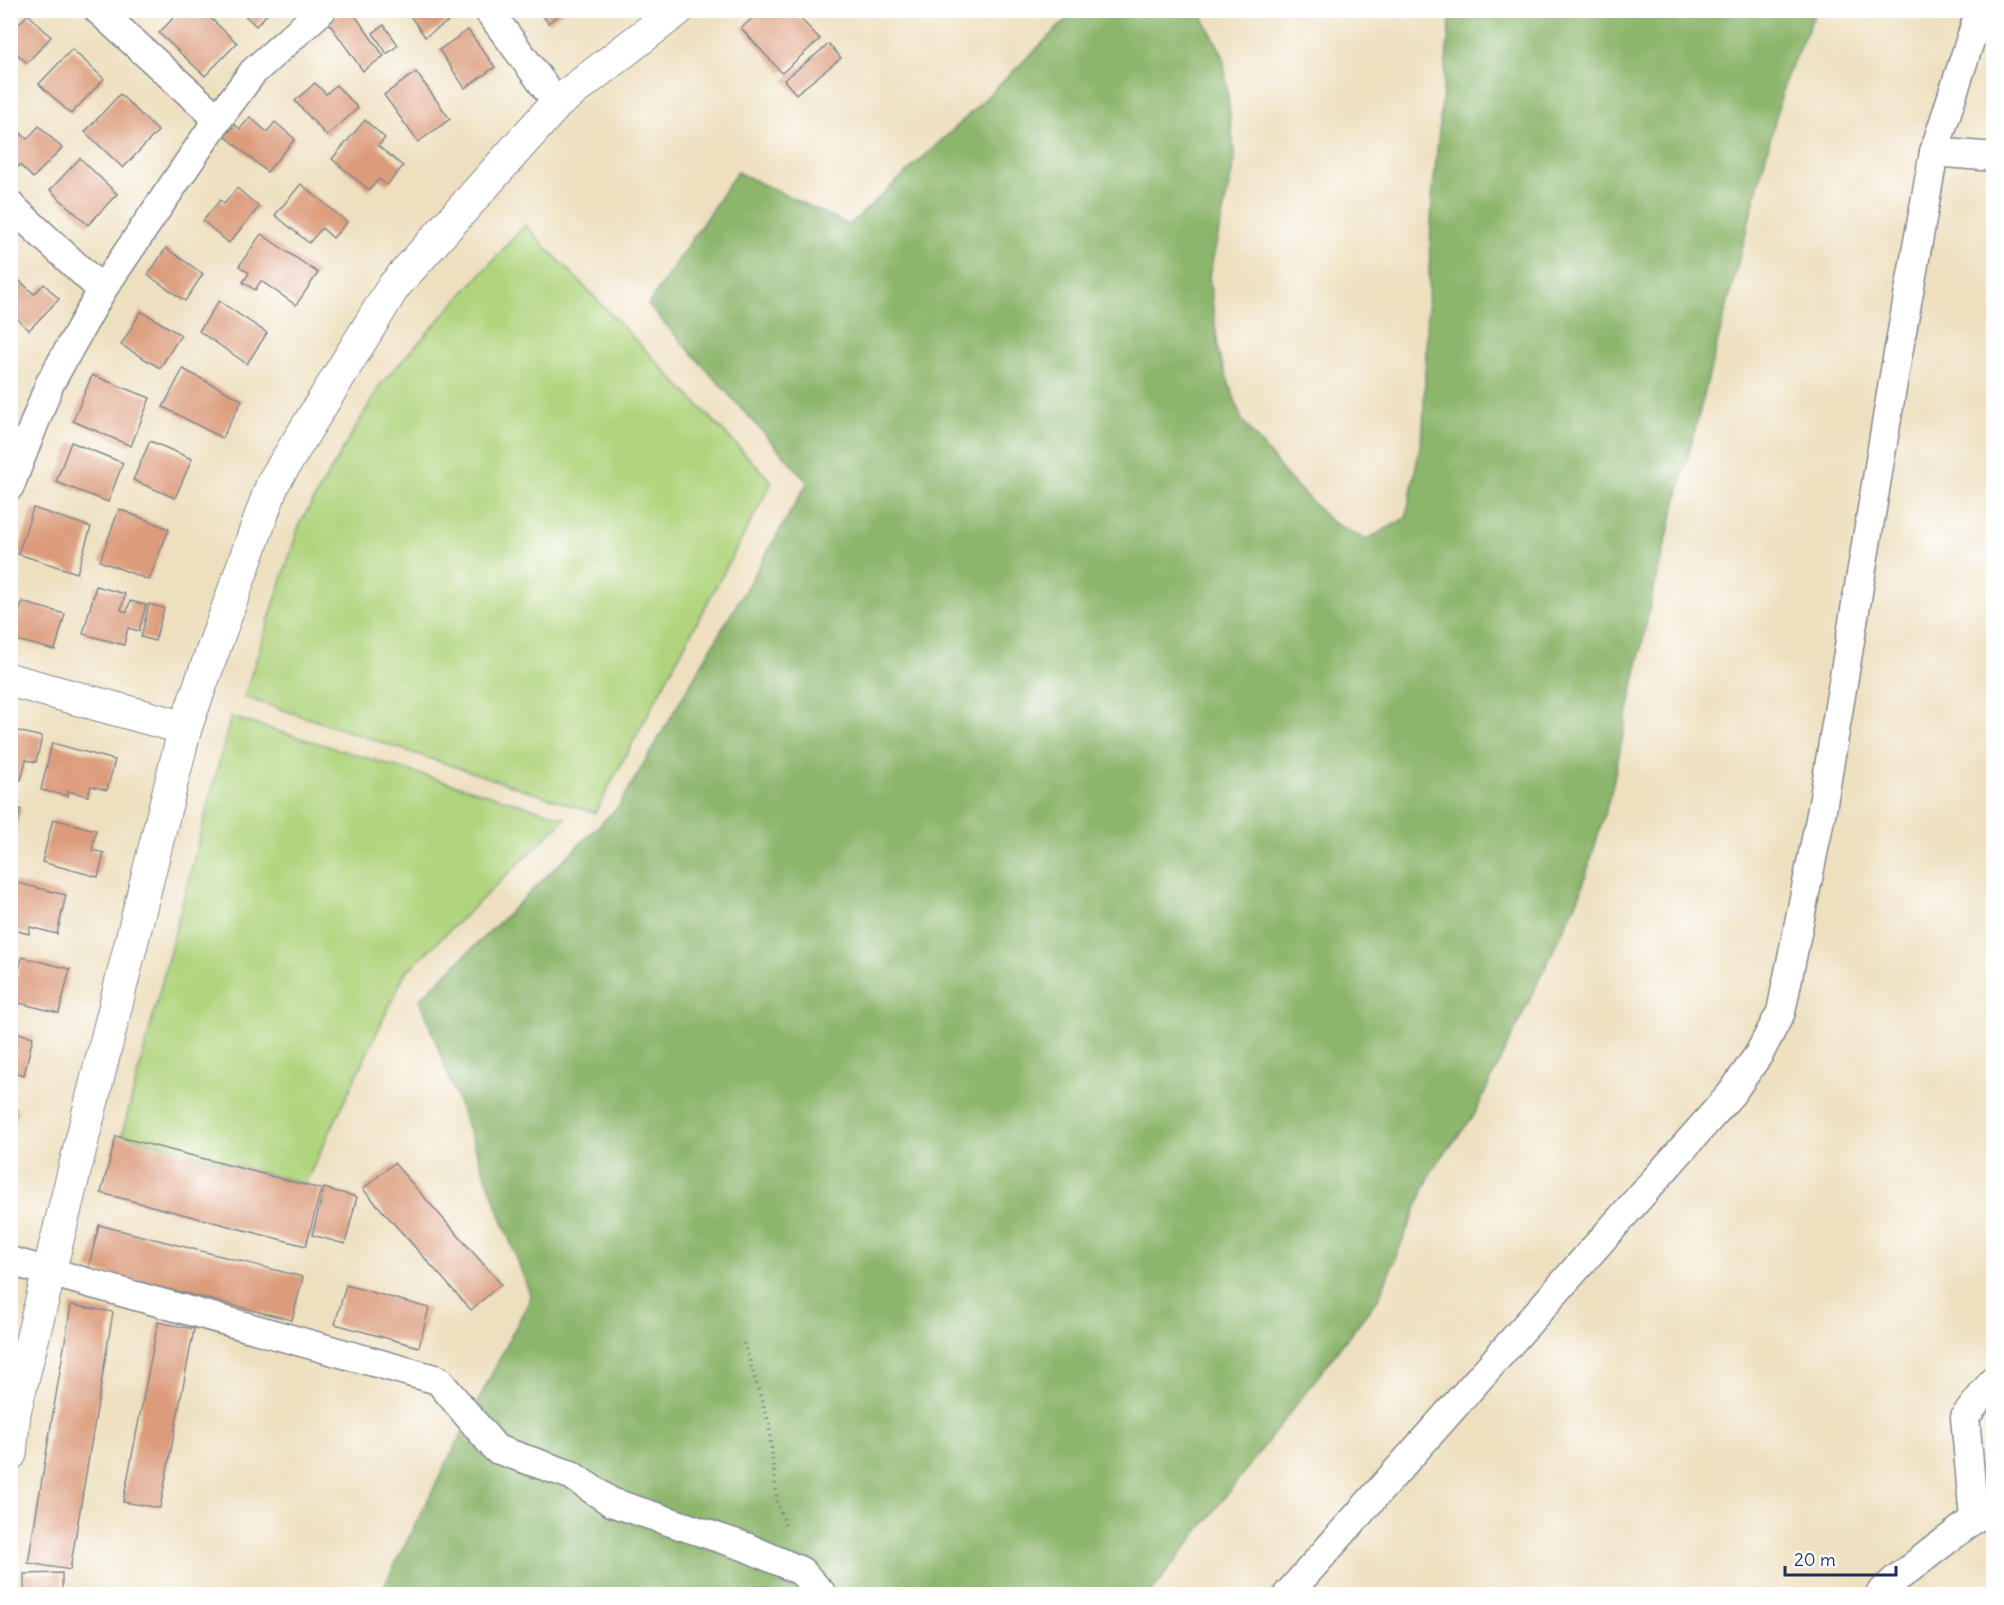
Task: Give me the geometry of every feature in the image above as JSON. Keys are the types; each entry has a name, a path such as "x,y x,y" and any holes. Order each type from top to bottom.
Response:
{"street":[{"path":"98,10 218,118"},
{"path":"10,486 50,383 102,290 218,118 253,72 322,10"},
{"path":"488,10 557,103"},
{"path":"10,1454 14,1412 185,728 273,483 394,286 557,103 677,10"},
{"path":"1288,1594 1731,1094 1759,1054 1781,1012 1822,809 1934,152 1980,10"},
{"path":"1934,152 1994,157"},
{"path":"10,205 102,290"},
{"path":"10,680 185,728"},
{"path":"10,1261 51,1270 438,1380 496,1449 571,1475 611,1502 746,1546 801,1571 822,1594"},
{"path":"1880,1594 1896,1579 1984,1512 1965,1417 1994,1380"}],"path":[{"path":"744,1343 769,1424 777,1501 801,1571"}],"green space":[{"path":"1062,11 1199,11 1223,55 1235,159 1209,276 1219,355 1242,420 1285,474 1330,521 1366,540 1406,518 1423,431 1432,200 1451,11 1816,11 1786,78 1653,591 1612,788 1580,895 1474,1115 1432,1170 1379,1297 1150,1594 380,1594 531,1297 420,999 619,806 808,482 648,305 737,172 849,225 955,128 1066,20"},
{"path":"525,225 772,482 595,813 244,697 300,523 381,384"},
{"path":"231,717 566,818 405,973 305,1184 122,1135"}],"building":[{"path":"181,10 202,10 237,43 205,76 159,33"},
{"path":"239,10 271,10 256,26"},
{"path":"344,10 351,10 384,56 363,71 328,22"},
{"path":"406,10 457,10 459,14 425,37"},
{"path":"539,10 565,10 548,23"},
{"path":"762,10 792,10 820,39 782,73 741,28"},
{"path":"28,14 51,37 27,63 10,47 10,33"},
{"path":"384,25 398,45 387,54 373,33"},
{"path":"468,30 495,67 465,88 439,50"},
{"path":"829,44 841,58 796,94 784,80"},
{"path":"72,49 104,79 71,114 39,84"},
{"path":"416,72 450,119 418,142 384,95"},
{"path":"315,83 326,94 336,85 358,108 327,136 295,101"},
{"path":"120,94 158,131 123,168 85,132"},
{"path":"250,117 267,132 275,122 295,139 267,172 225,136 235,125 240,129"},
{"path":"365,120 385,138 378,146 403,166 387,185 379,179 369,190 332,159"},
{"path":"39,126 62,148 33,178 20,165 16,169 10,164 10,135 16,129 27,139"},
{"path":"80,158 117,194 88,225 50,190"},
{"path":"301,184 347,222 333,238 322,228 309,243 275,215"},
{"path":"237,188 259,207 229,243 203,221 220,200 224,204"},
{"path":"261,234 318,273 296,305 261,281 255,290 243,282 249,273 239,266"},
{"path":"166,248 203,274 185,301 148,275"},
{"path":"20,281 34,294 44,284 59,299 29,330 10,309 10,291"},
{"path":"219,301 267,333 247,364 199,331"},
{"path":"141,311 181,335 160,368 121,345"},
{"path":"183,369 242,400 222,438 163,407"},
{"path":"92,375 150,398 131,446 73,421"},
{"path":"150,441 192,459 175,498 133,480"},
{"path":"71,442 123,463 108,502 56,482"},
{"path":"33,508 91,527 77,573 18,554"},
{"path":"119,509 169,529 149,580 100,561"},
{"path":"96,586 125,594 121,610 127,612 130,601 146,605 139,631 128,628 124,645 83,634"},
{"path":"22,602 65,614 55,650 12,639"},
{"path":"149,604 164,608 155,641 141,637"},
{"path":"10,729 42,737 36,762 26,760 21,780 10,777"},
{"path":"52,743 115,760 107,790 91,786 88,796 68,791 68,796 41,790"},
{"path":"10,807 21,809 11,846 10,846"},
{"path":"53,819 96,830 92,850 104,853 98,877 42,862"},
{"path":"14,882 66,895 57,934 30,927 29,934 10,929 10,895"},
{"path":"22,957 70,969 59,1013 11,1001"},
{"path":"10,1031 33,1037 24,1075 10,1071"},
{"path":"10,1108 18,1110 11,1135 10,1135"},
{"path":"116,1136 321,1189 306,1246 101,1193"},
{"path":"394,1163 501,1284 471,1310 363,1189"},
{"path":"324,1188 357,1197 345,1244 312,1235"},
{"path":"99,1225 303,1277 292,1320 88,1269"},
{"path":"346,1285 429,1308 419,1347 335,1324"},
{"path":"71,1305 113,1312 70,1570 28,1563"},
{"path":"158,1322 194,1329 160,1508 123,1502"},
{"path":"62,1573 62,1594 24,1594 24,1574"}]}
